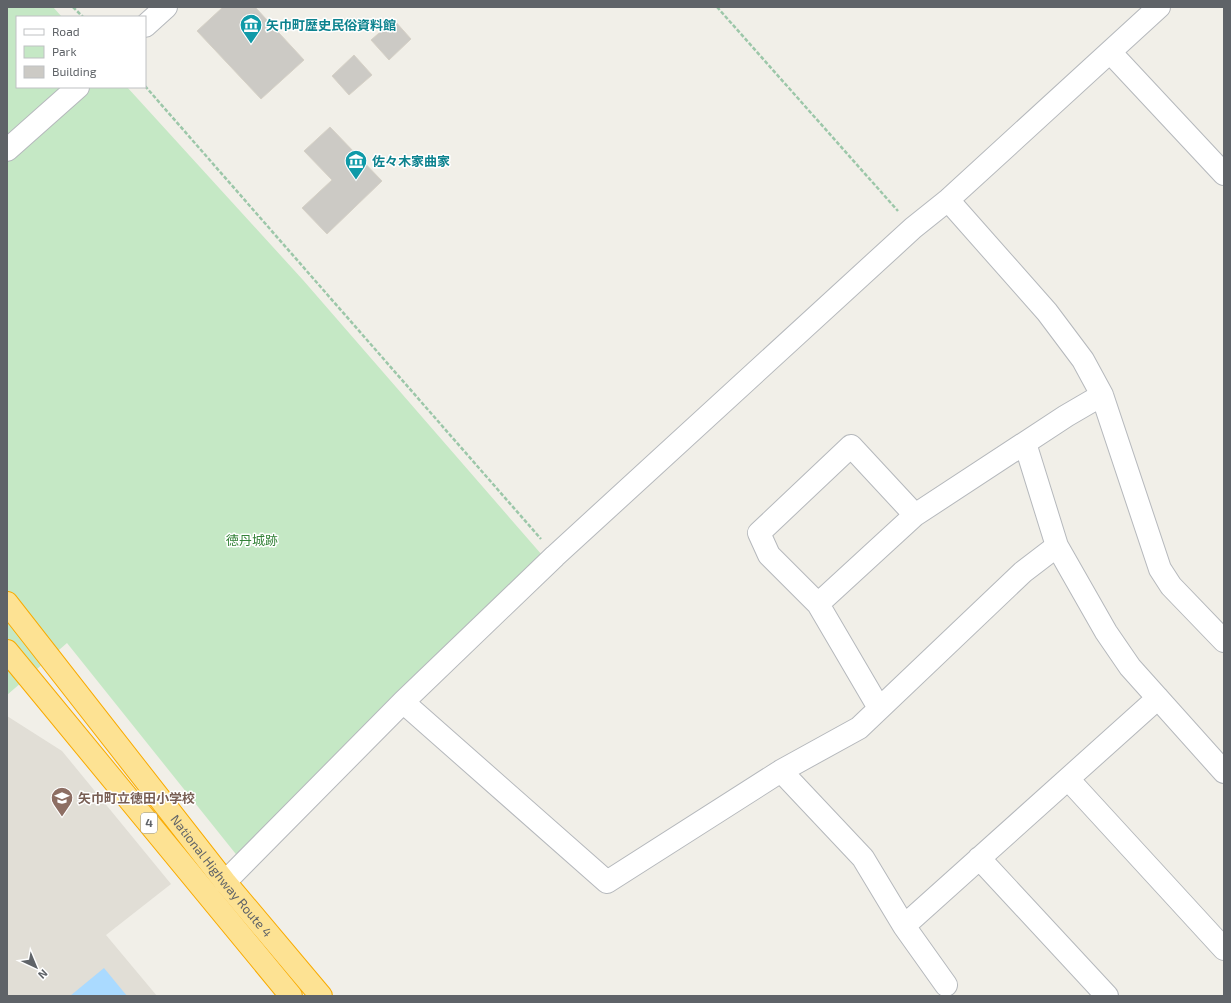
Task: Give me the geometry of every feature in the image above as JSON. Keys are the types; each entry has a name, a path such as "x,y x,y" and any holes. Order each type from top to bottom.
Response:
{"highway":[{"name":"National Highway Route 4","path":"7,603 225,882 320,996"},
{"name":"National Highway Route 4","path":"7,651 289,995"}],"street":[{"path":"146,25 166,7"},
{"path":"225,882 403,702 555,556 914,228 948,200 1159,7"},
{"path":"1110,52 1224,174"},
{"path":"7,150 77,88"},
{"path":"948,200 1047,312 1084,360 1102,395 1160,569 1171,586 1224,642"},
{"path":"818,604 915,515 1066,416 1102,395"},
{"path":"1026,443 1057,546 1106,632 1130,667 1224,772"},
{"path":"879,708 818,604 769,555 759,533 851,446 915,515"},
{"path":"403,702 607,882 781,771 859,728 1023,572 1057,546"},
{"path":"904,926 1158,698"},
{"path":"781,771 863,858 946,992"},
{"path":"1068,779 1224,950"},
{"path":"979,858 1107,996"},
{"path":"289,995 302,973"}],"path":[{"path":"73,7 82,16"},
{"path":"717,7 914,228"},
{"path":"146,87 555,556"}],"shaded area":[{"name":"矢巾町立徳田小学校","path":"7,716 62,751 171,884 106,935 157,996 7,996"}],"green space":[{"name":"徳丹城跡","path":"7,7 53,7 61,16 16,16 16,88 128,88 303,280 542,555 243,863 67,643 7,695"}],"water":[{"path":"104,968 127,996 70,996"}],"building":[{"name":"矢巾町歴史民俗資料館","path":"223,7 255,7 304,60 261,99 197,31"},
{"path":"394,20 411,39 389,60 371,40"},
{"path":"354,55 372,75 349,95 332,76"},
{"name":"佐々木家曲家","path":"330,127 382,181 327,234 302,208 332,180 304,151"}],"place":[{"name":"矢巾町歴史民俗資料館","path":"251,44"},
{"name":"佐々木家曲家","path":"356,180"},
{"name":"矢巾町立徳田小学校","path":"62,818"}]}
